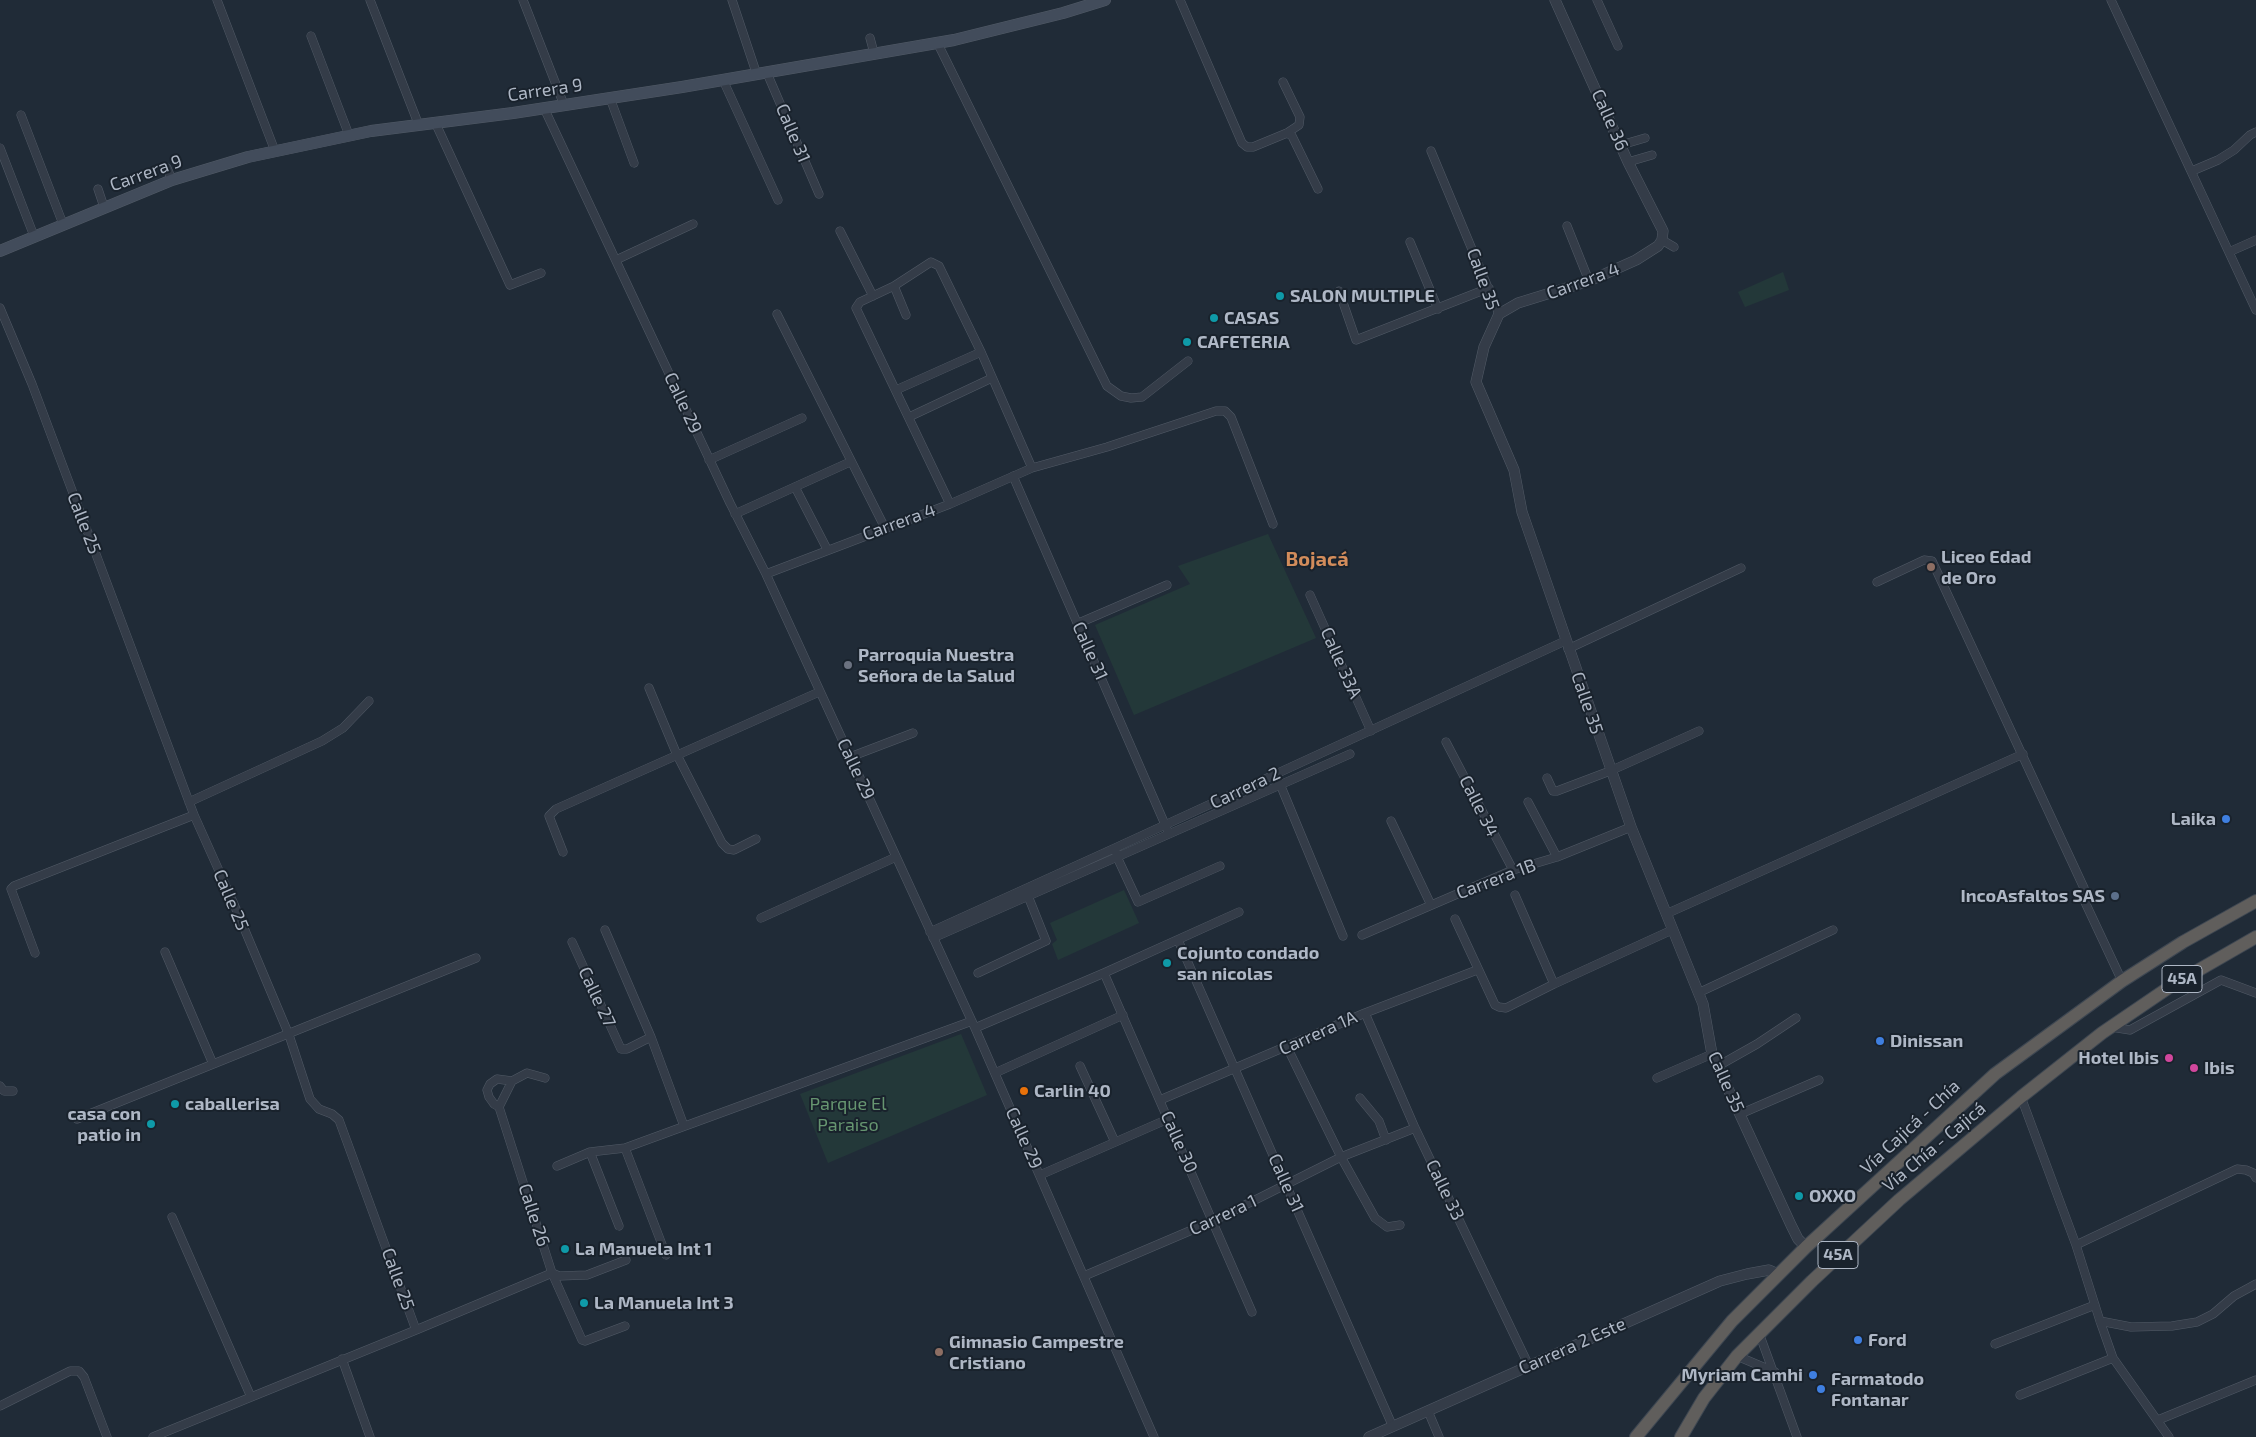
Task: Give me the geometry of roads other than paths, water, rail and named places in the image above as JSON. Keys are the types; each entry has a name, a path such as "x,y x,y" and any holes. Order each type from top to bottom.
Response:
{"highway":[{"name":"Vía Cajicá - Chía","path":"1636,1437 1732,1321 1778,1274 1995,1074 2122,981 2183,942 2256,901"},
{"name":"Vía Chía - Cajicá","path":"1675,1437 1684,1432 1720,1375 1737,1356 1872,1224 2021,1097 2111,1027 2171,986 2256,937"}],"main road":[{"name":"Carrera 9","path":"0,250 172,180 235,160 349,135 418,123 544,108 762,74 981,34 1105,0"}],"street":[{"path":"218,0 275,151"},
{"path":"370,0 418,123"},
{"path":"523,0 564,105"},
{"name":"Calle 31","path":"732,0 762,74 819,194"},
{"path":"1180,0 1242,143 1247,147 1253,147 1287,133 1299,125 1300,117 1283,82"},
{"name":"Calle 36","path":"1555,0 1628,162 1663,231 1662,240"},
{"path":"1597,0 1618,46"},
{"path":"2111,0 2256,310"},
{"path":"311,36 349,135"},
{"path":"870,38 874,53"},
{"path":"937,42 1107,386 1121,396 1131,398 1142,397 1188,361"},
{"path":"723,80 778,200"},
{"path":"610,98 634,163"},
{"name":"Calle 29","path":"544,108 735,514 766,574 974,1024 1154,1437"},
{"path":"21,115 63,224"},
{"path":"434,122 510,285 541,273"},
{"path":"2192,171 2218,160 2256,132"},
{"path":"1287,133 1292,136 1318,189"},
{"path":"1621,145 1645,138"},
{"path":"0,148 34,236"},
{"name":"Calle 35","path":"1431,151 1499,314 1484,347 1476,382 1514,470 1522,512 1610,771 1703,1004 1712,1054 1791,1225 1798,1238 1806,1247"},
{"path":"1628,162 1652,155"},
{"path":"167,168 172,180"},
{"path":"98,189 104,207"},
{"path":"616,260 693,224"},
{"path":"1567,226 1589,281"},
{"path":"840,231 873,296"},
{"path":"1662,240 1674,247"},
{"name":"Carrera 4","path":"1499,314 1518,303 1589,281 1636,260 1658,246 1662,240"},
{"path":"2229,252 2256,240"},
{"path":"1410,242 1438,308"},
{"path":"950,504 856,306 894,286 931,262 939,266 981,352 1032,468"},
{"path":"894,286 906,315"},
{"path":"1339,291 1356,340 1489,288"},
{"name":"Calle 25","path":"0,308 35,393 194,815 289,1035 310,1099 320,1109 332,1114 339,1120 416,1330 153,1437"},
{"path":"777,314 850,462 885,528"},
{"path":"896,390 981,352"},
{"path":"909,417 992,378"},
{"name":"Carrera 4","path":"766,574 827,549 950,504 1032,468 1107,447 1216,411 1225,411 1231,417 1273,524"},
{"path":"710,460 802,418"},
{"path":"735,514 850,462"},
{"name":"Calle 31","path":"1013,476 1168,830"},
{"path":"795,487 827,549"},
{"path":"1877,582 1924,560 1932,561 2084,888 2084,900 2122,981"},
{"name":"Carrera 2","path":"932,935 1074,866 1115,848 1168,830 1237,791 1741,568"},
{"path":"1079,623 1167,586"},
{"name":"Calle 33A","path":"1310,595 1371,732"},
{"path":"649,688 677,755 722,843 728,849 734,850 756,839"},
{"path":"563,852 549,816 556,809 819,692"},
{"path":"189,802 322,741 343,728 369,701"},
{"path":"1547,778 1554,791 1610,771 1698,732"},
{"path":"850,756 914,733"},
{"name":"Calle 34","path":"1446,742 1512,870"},
{"path":"932,935 1117,857 1168,830 1242,801 1350,754"},
{"path":"1666,914 2022,754"},
{"path":"1280,784 1343,936"},
{"path":"1237,791 1242,801"},
{"path":"1528,802 1558,857"},
{"path":"35,954 11,889 14,886 194,815"},
{"path":"1391,821 1431,905"},
{"name":"Carrera 1B","path":"1362,935 1512,870 1558,857 1631,827"},
{"path":"1115,848 1117,857 1138,902 1220,866"},
{"path":"761,918 896,857"},
{"path":"1515,895 1554,984"},
{"path":"978,973 1046,940 1028,896"},
{"path":"557,1166 590,1152 625,1148 974,1024 1104,973 1178,940 1182,936 1239,912"},
{"path":"1455,919 1477,970 1495,1006 1499,1008 1506,1008 1672,930"},
{"path":"605,930 651,1037 684,1126"},
{"path":"1698,994 1833,930"},
{"name":"Calle 31","path":"1178,940 1288,1185 1393,1427"},
{"name":"Calle 27","path":"572,942 621,1049 624,1050 651,1037"},
{"path":"164,952 213,1064"},
{"path":"77,1119 476,958"},
{"name":"Carrera 1A","path":"1160,1100 1365,1013 1477,970"},
{"name":"Calle 30","path":"1104,973 1252,1312"},
{"path":"2111,1027 2130,1030 2222,980 2256,992"},
{"name":"Calle 33","path":"1365,1013 1415,1128 1529,1366"},
{"path":"995,1073 1123,1016"},
{"path":"1718,1066 1757,1044 1796,1018"},
{"path":"1287,1047 1341,1158 1375,1218 1387,1227 1400,1225"},
{"path":"1657,1078 1712,1054"},
{"path":"1080,1066 1115,1142"},
{"path":"499,1107 512,1081 527,1073 545,1078"},
{"name":"Calle 26","path":"512,1081 500,1078 490,1084 487,1090 488,1097 499,1107 552,1272 582,1340 585,1341 625,1326"},
{"path":"1740,1114 1819,1080"},
{"path":"0,1086 4,1091 13,1091"},
{"path":"2021,1097 2076,1245 2094,1305 2113,1358 2169,1437"},
{"path":"1360,1098 1379,1121 1386,1140"},
{"path":"1040,1175 1168,1119"},
{"name":"Carrera 1","path":"1084,1276 1213,1221 1341,1158 1415,1128"},
{"path":"625,1148 666,1255"},
{"path":"590,1152 619,1226"},
{"path":"2076,1245 2237,1170 2246,1170 2253,1173 2256,1178"},
{"path":"172,1217 251,1397"},
{"path":"416,1330 552,1272 559,1276 587,1276 626,1260"},
{"name":"Carrera 2 Este","path":"1369,1437 1720,1282 1769,1270 1778,1274"},
{"path":"2100,1322 2131,1328 2172,1326 2197,1322 2213,1314 2234,1296 2256,1284"},
{"path":"1995,1344 2094,1305"},
{"path":"1759,1333 1775,1372 1797,1437"},
{"path":"1737,1356 1775,1372"},
{"path":"2020,1395 2113,1358"},
{"path":"342,1359 370,1437"},
{"path":"0,1406 70,1371 79,1371 84,1377 107,1437"},
{"path":"2158,1420 2256,1380"},
{"path":"1428,1411 1438,1437"},
{"path":"153,1437 184,1423 182,1418"}],"place":[{"name":"SALON MULTIPLE","path":"1280,296"},
{"name":"CASAS","path":"1214,318"},
{"name":"CAFETERIA","path":"1187,342"},
{"name":"Liceo Edad de Oro","path":"1931,567"},
{"name":"Parroquia Nuestra Señora de la Salud","path":"848,665"},
{"name":"Laika","path":"2226,819"},
{"name":"IncoAsfaltos SAS","path":"2115,896"},
{"name":"Cojunto condado san nicolas","path":"1167,963"},
{"name":"Dinissan","path":"1880,1041"},
{"name":"Hotel Ibis","path":"2169,1058"},
{"name":"Ibis","path":"2194,1068"},
{"name":"Carlin 40","path":"1024,1091"},
{"name":"caballerisa","path":"175,1104"},
{"name":"casa con patio in","path":"151,1124"},
{"name":"OXXO","path":"1799,1196"},
{"name":"La Manuela Int 1","path":"565,1249"},
{"name":"La Manuela Int 3","path":"584,1303"},
{"name":"Ford","path":"1858,1340"},
{"name":"Gimnasio Campestre Cristiano","path":"939,1352"},
{"name":"Myriam Camhi","path":"1813,1375"},
{"name":"Farmatodo Fontanar","path":"1821,1389"}],"district":[{"name":"Bojacá","path":"1317,559"}],"park label":[{"name":"Parque El Paraiso","path":"848,1114"}]}
